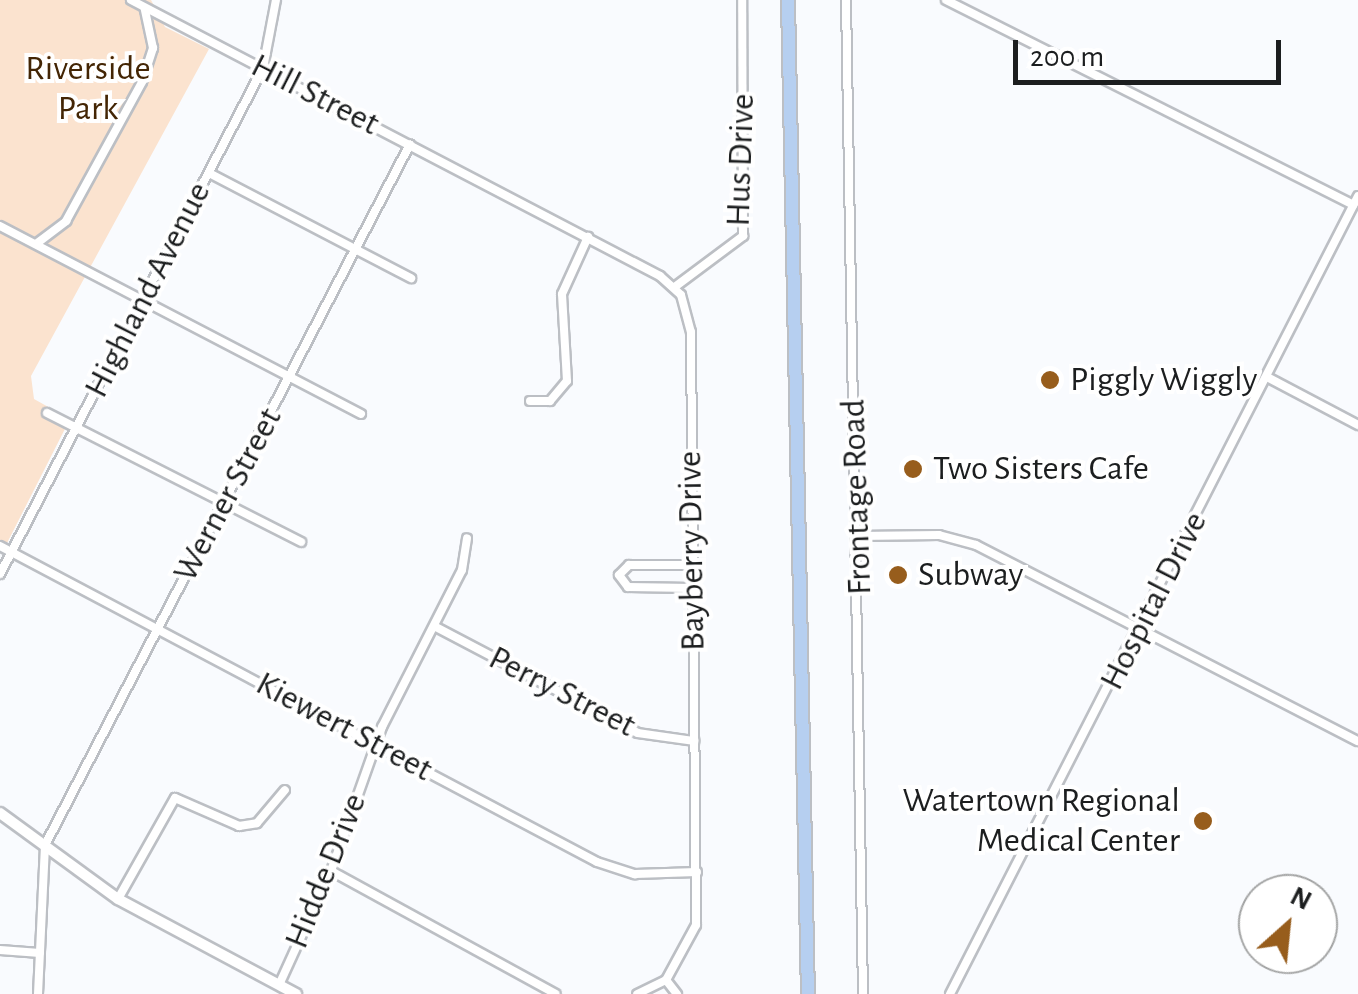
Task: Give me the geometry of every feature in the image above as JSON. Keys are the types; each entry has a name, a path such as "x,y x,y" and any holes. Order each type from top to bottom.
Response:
{"highway":[{"path":"788,0 808,994"}],"street":[{"name":"Hill Street","path":"131,0 588,237"},
{"name":"Highland Avenue","path":"0,574 262,68 276,0"},
{"name":"Hus Drive","path":"676,286 744,236 742,0"},
{"name":"Frontage Road","path":"846,0 863,994"},
{"path":"946,0 1356,201"},
{"path":"36,244 66,221 142,82 153,48 145,9"},
{"name":"Werner Street","path":"46,846 410,144"},
{"path":"208,173 411,278"},
{"name":"Hospital Drive","path":"950,994 1356,201"},
{"path":"0,226 361,414"},
{"path":"530,401 550,401 567,381 562,294 588,237 676,286"},
{"name":"Bayberry Drive","path":"666,980 696,925 697,872 691,332 676,286"},
{"path":"1267,377 1358,425"},
{"path":"47,412 222,508 301,542"},
{"path":"858,536 957,538 1358,741"},
{"name":"Hidde Drive","path":"278,985 331,871 376,743 462,570 467,538"},
{"name":"Kiewert Street","path":"0,546 613,869 697,872"},
{"path":"692,564 629,565 619,574 628,588 692,588"},
{"name":"Perry Street","path":"434,626 638,734 694,741"},
{"path":"118,900 175,798 238,826 258,823 285,790"},
{"path":"0,813 118,900 296,994"},
{"path":"38,994 46,846"},
{"path":"331,871 556,994"},
{"path":"0,950 40,953"},
{"path":"637,994 666,980 677,994"}],"green space":[{"name":"Riverside Park","path":"0,0 151,0 165,27 209,49 31,376 34,399 70,419 5,547 0,544"}],"place":[{"name":"Piggly Wiggly","path":"1050,380"},
{"name":"Two Sisters Cafe","path":"913,469"},
{"name":"Subway","path":"898,575"},
{"name":"Watertown Regional Medical Center","path":"1203,821"}]}
